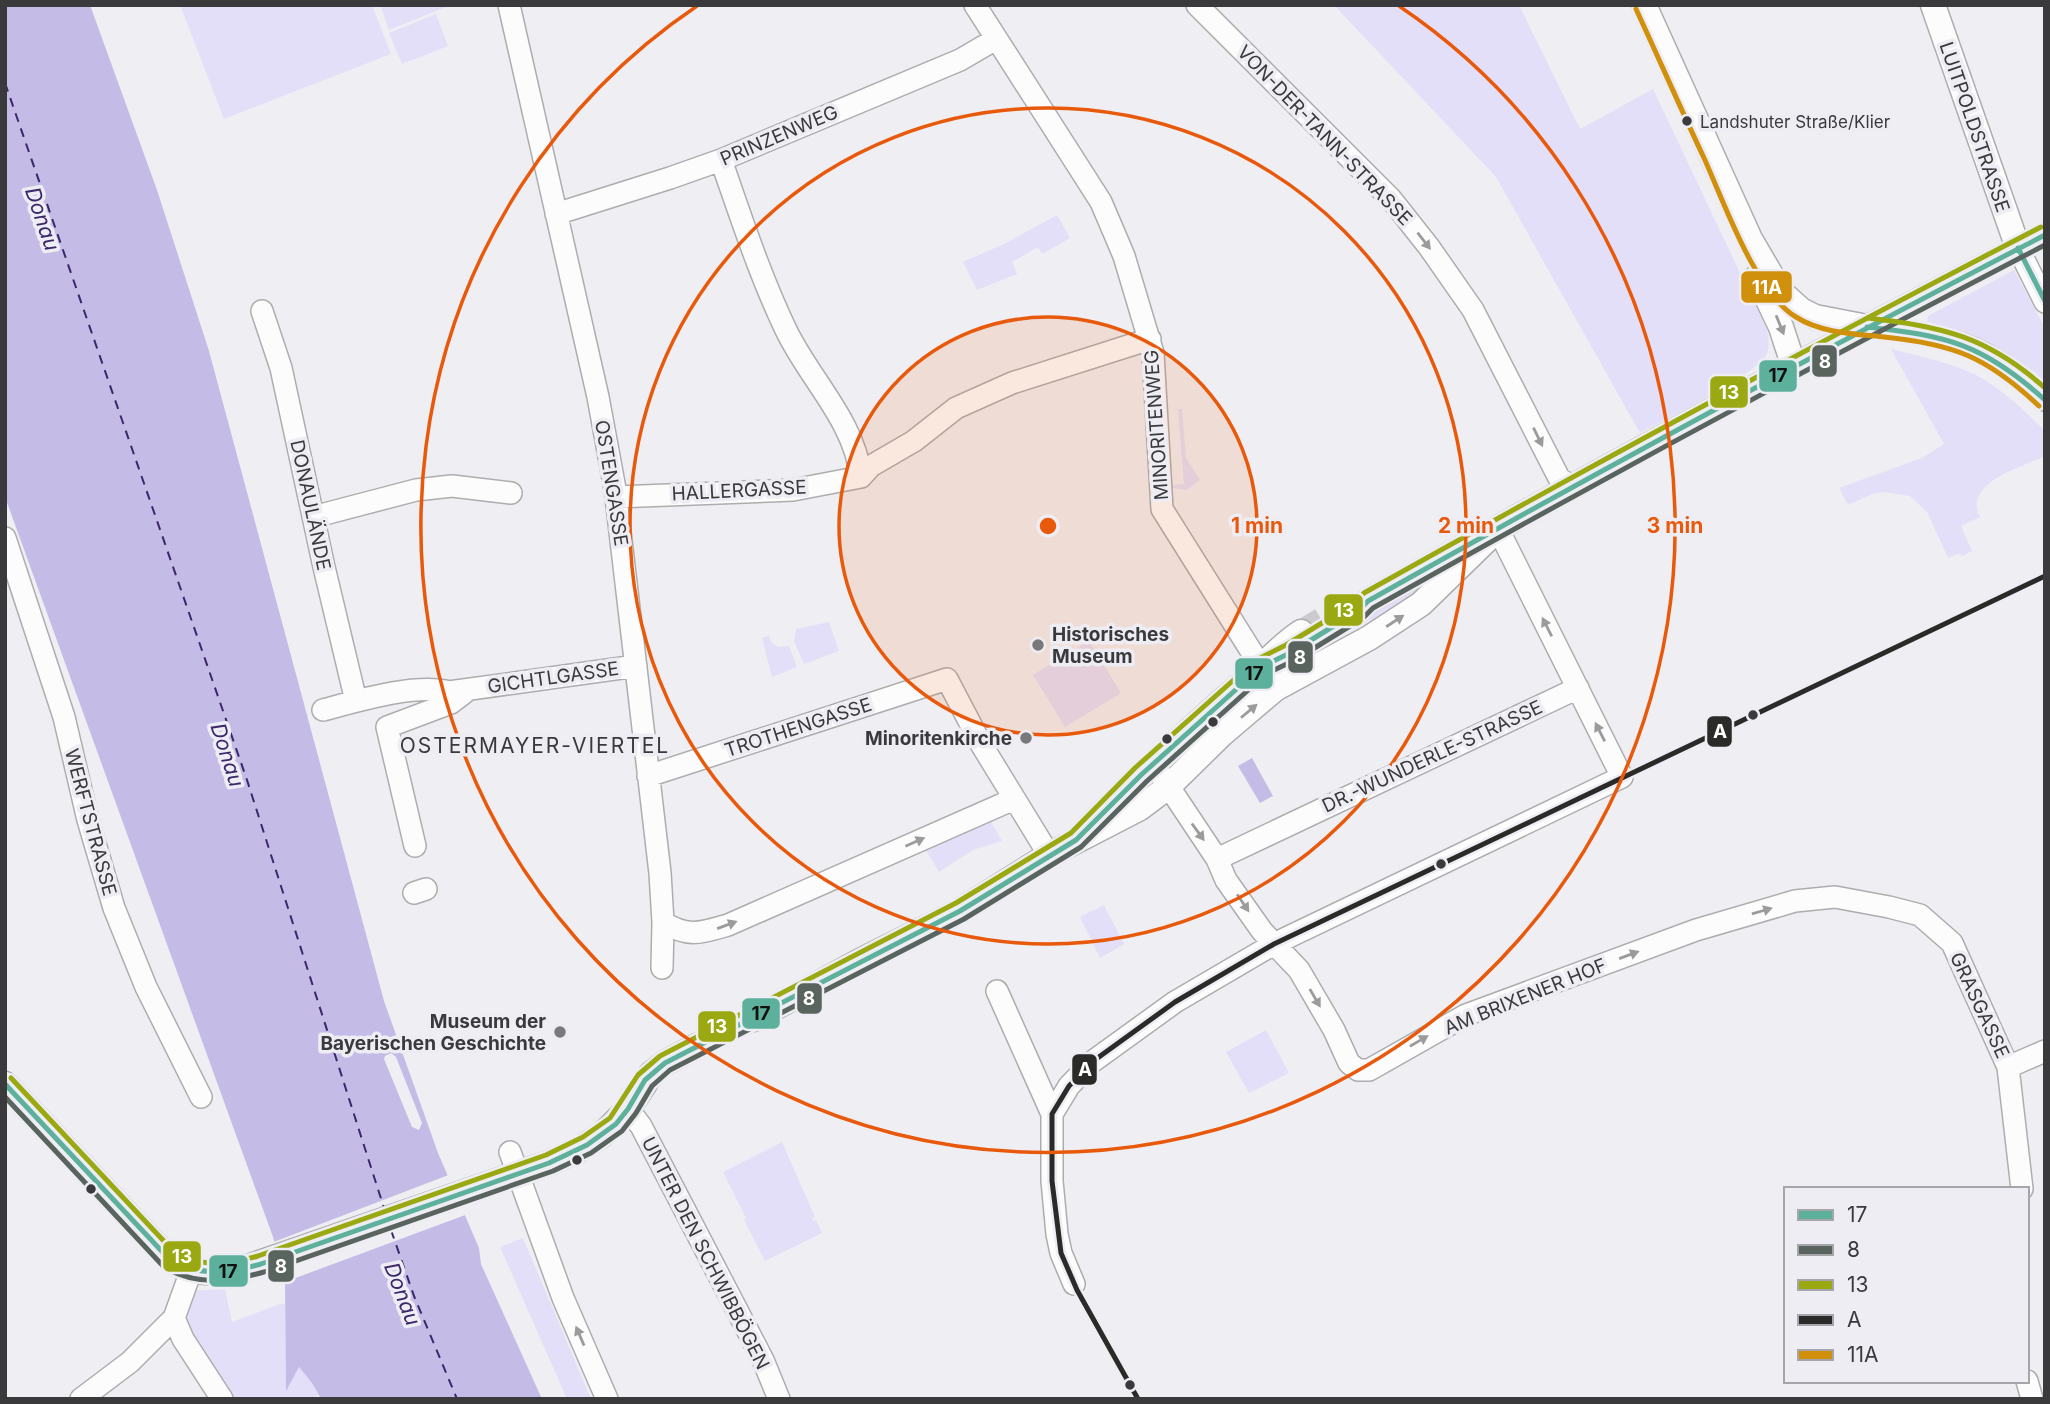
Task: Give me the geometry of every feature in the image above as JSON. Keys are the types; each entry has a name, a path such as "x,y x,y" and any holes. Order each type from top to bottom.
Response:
{"street":[{"name":"OSTENGASSE","path":"509,5 598,397 616,497 660,873 662,968"},
{"name":"MINORITENWEG","path":"975,5 1101,202 1124,256 1153,353 1162,509 1275,689"},
{"name":"VON-DER-TANN-STRASSE","path":"1197,5 1391,199 1429,247 1473,310 1559,478 1572,488"},
{"path":"1644,5 1750,239 1773,280 1790,302 1815,317 1952,339 1970,346 2021,377 2045,400"},
{"name":"LUITPOLDSTRASSE","path":"1933,5 2018,248"},
{"name":"PRINZENWEG","path":"556,214 721,160 960,60 996,39"},
{"path":"721,160 764,279 787,333 833,405 859,456 861,477"},
{"path":"1368,638 1366,627 1350,610 1867,327 2045,234"},
{"path":"1750,239 1751,263 1781,327 1794,367"},
{"path":"2018,248 2045,302"},
{"name":"DONAULÄNDE","path":"261,311 281,368 356,701"},
{"path":"861,477 871,466 914,441 956,408 1012,383 1150,339"},
{"name":"HALLERGASSE","path":"616,497 793,490 861,477"},
{"path":"313,517 416,491 452,486 512,493"},
{"path":"754,1019 860,961 960,911 1049,855 1140,808 1168,787 1222,734 1275,689 1395,622 1432,595 1498,529"},
{"path":"1052,1114 1069,1086 1084,1070 1131,1032 1175,1002 1274,944 1622,777 1498,529"},
{"name":"WERFTSTRASSE","path":"5,538 64,717 88,820 114,908 146,987 201,1097"},
{"path":"1076,840 1154,764 1261,667 1305,637"},
{"name":"GICHTLGASSE","path":"356,701 436,689 449,692 636,666"},
{"name":"TROTHENGASSE","path":"648,776 947,679 960,707 1014,799"},
{"name":"DR.-WUNDERLE-STRASSE","path":"1217,859 1578,688"},
{"name":"GICHTLGASSE","path":"415,846 387,727 452,704 470,689"},
{"path":"323,710 356,701"},
{"path":"1154,764 1217,859 1226,880 1274,944"},
{"path":"663,922 687,933 716,929 1014,799 1049,855"},
{"name":"AM BRIXENER HOF","path":"1274,944 1299,970 1334,1030 1349,1063 1358,1070 1368,1070 1466,1015 1696,930 1795,901 1835,897 1920,915 1952,943"},
{"name":"GRASGASSE","path":"1952,943 2008,1068 2022,1187"},
{"path":"997,991 1052,1114 1052,1181 1057,1234 1060,1253 1074,1284"},
{"path":"5,1084 170,1260 191,1271 222,1273 266,1262 469,1190 514,1163 587,1145 616,1124 645,1080 665,1063 699,1045"},
{"path":"2008,1068 2045,1051"},
{"name":"UNTER DEN SCHWIBBÖGEN","path":"628,1109 641,1126 750,1335 779,1399"},
{"path":"514,1163 563,1298 607,1399"},
{"path":"81,1399 130,1362 174,1318 191,1271"},
{"path":"174,1318 183,1339 222,1399"}],"shaded area":[{"path":"180,5 372,5 391,54 224,119"},
{"path":"380,5 451,5 389,30"},
{"path":"1334,5 1519,5 1580,129 1653,89 1767,330 1769,344 1765,357 1726,386 1640,433 1496,177"},
{"path":"436,14 448,46 402,64 389,33"},
{"path":"1057,215 1070,238 1042,254 1038,247 1012,262 1017,274 977,290 963,262 1004,244"},
{"path":"2014,270 2045,328 2045,385 1991,347 1960,334 1927,327 1928,316"},
{"path":"1891,349 1945,363 1976,375 2004,393 2045,431 2045,456 1997,478 1979,495 1977,505 1980,517 1961,526 1972,551 1962,556 1960,553 1948,558 1927,512 1910,496 1883,492 1848,505 1839,488 1922,458 1944,444"},
{"path":"1178,409 1182,409 1186,458 1200,480 1187,490 1173,488 1173,485 1184,484"},
{"path":"1429,578 1432,582 1372,623 1366,613"},
{"path":"829,622 839,651 804,664 794,641 796,629"},
{"path":"769,636 771,642 778,647 789,646 797,667 772,677 762,638"},
{"path":"1089,641 1121,693 1065,727 1033,675"},
{"path":"989,818 1002,841 973,850 939,872 924,847"},
{"path":"1104,905 1124,944 1100,958 1080,917"},
{"path":"1266,1030 1289,1073 1249,1093 1226,1052"},
{"path":"782,1142 815,1217 812,1218 813,1221 816,1220 822,1233 765,1261 723,1172"},
{"path":"523,1238 591,1399 567,1399 500,1247"},
{"path":"225,1289 232,1322 285,1304 286,1389 299,1367 318,1395 310,1399 222,1399 183,1339 184,1291"}],"water":[{"name":"Donau","path":"5,5 90,5 157,190 209,351 384,1001 438,1153 479,1248 481,1264 542,1399 321,1399 299,1367 286,1391 285,1283 273,1237 5,497"},
{"path":"1252,758 1273,796 1260,803 1238,766"}],"pier":[{"path":"391,1053 396,1057 422,1123 419,1130 412,1127 384,1059"},
{"path":"451,1174 468,1214 282,1283 271,1243"}],"ferry route":[{"path":"5,83 247,780 384,1208"},
{"path":"391,1230 414,1296 457,1399"}],"tunnel":[{"path":"1301,632 1332,613"},
{"path":"699,1045 754,1019"}],"transit line":[{"name":"11A","path":"1636,9 1742,245 1767,288 1781,305 1796,317 1827,330 1909,340 1968,356 1986,364 2039,406"},
{"name":"13","path":"11,1078 175,1253 206,1263 227,1263 258,1256 546,1155 583,1137 610,1118 638,1075 660,1056 956,903 1071,833 1135,768 1256,660 1353,604 1364,593 1532,500 2041,227"},
{"name":"17","path":"5,1084 170,1260 204,1271 238,1270 261,1264 549,1163 587,1145 616,1124 645,1080 665,1063 960,911 1076,840 1141,775 1261,667 1290,653 1358,611 1368,601 1536,507 2045,235"},
{"name":"8","path":"5,1097 164,1267 200,1280 225,1280 264,1272 553,1171 591,1153 622,1131 652,1086 670,1070 964,919 1081,847 1147,781 1266,674 1295,660 1363,618 1373,608 1540,515 2045,245"},
{"name":"17","path":"2018,248 2045,301"},
{"name":"13","path":"1868,318 1919,325 1963,337 2003,356 2045,388"},
{"name":"17","path":"1867,327 1920,334 1963,346 2002,366 2045,400"},
{"name":"A","path":"1138,1399 1077,1290 1061,1253 1052,1181 1052,1114 1069,1086 1092,1062 1175,1002 1274,944 2045,576"}],"place":[{"name":"Landshuter Straße/Klier","path":"1687,121"},
{"name":"Historisches Museum","path":"1038,645"},
{"name":"Minoritenkirche","path":"1026,738"},
{"name":"Museum der Bayerischen Geschichte","path":"560,1032"}],"district":[{"name":"OSTERMAYER-VIERTEL","path":"535,746"}]}
